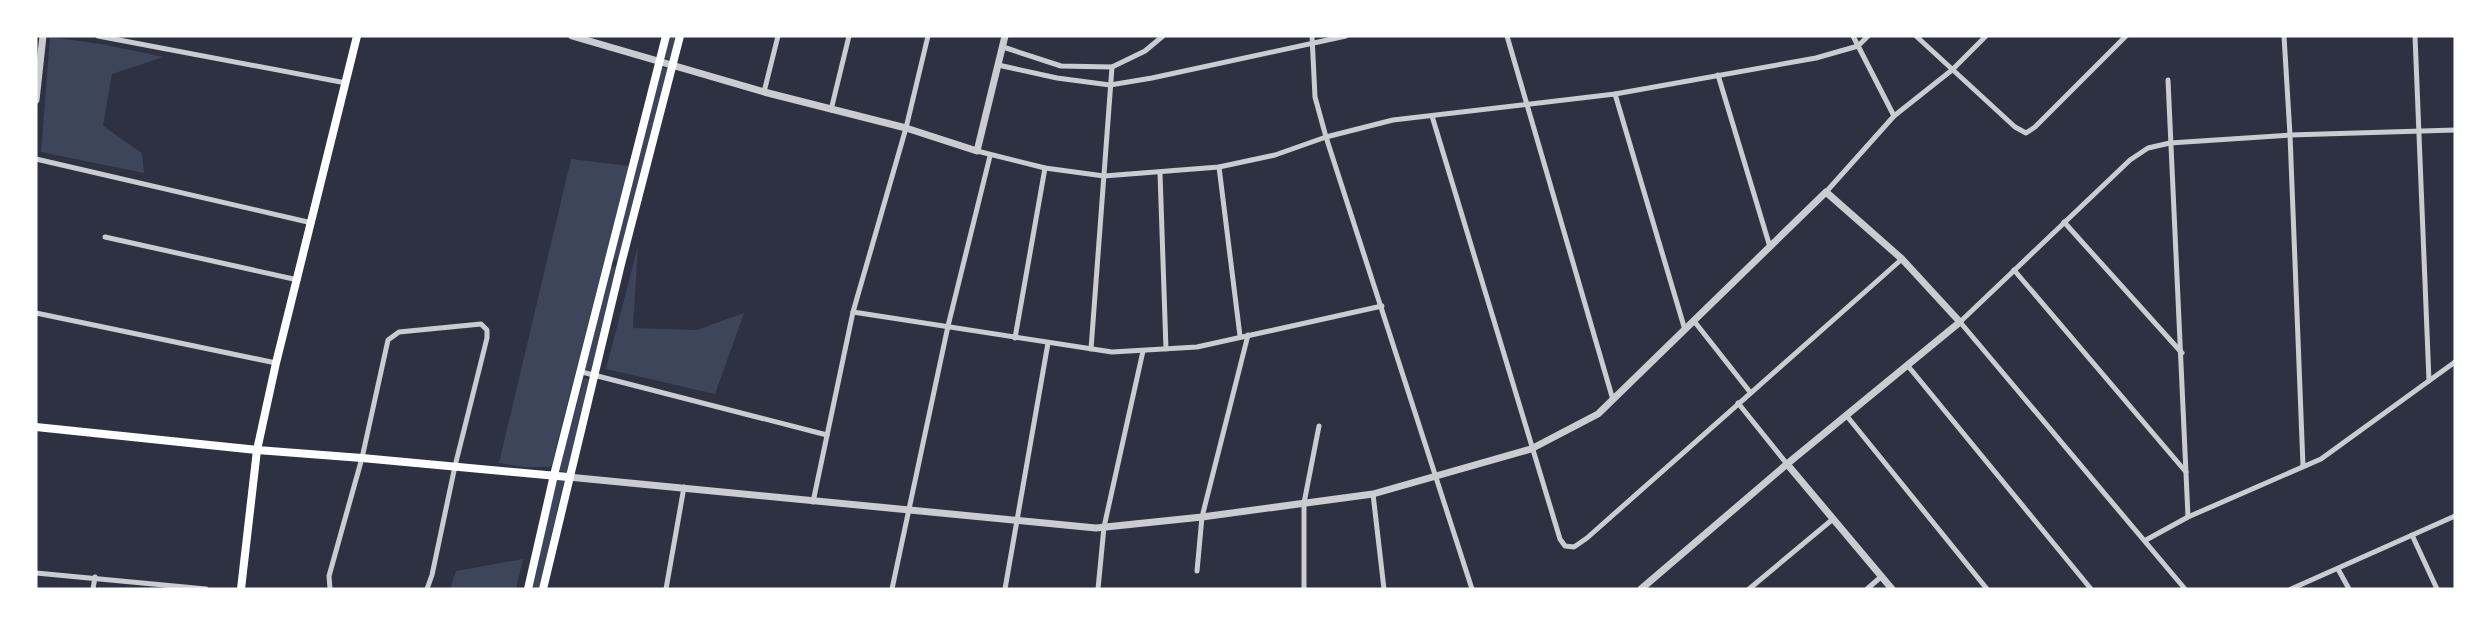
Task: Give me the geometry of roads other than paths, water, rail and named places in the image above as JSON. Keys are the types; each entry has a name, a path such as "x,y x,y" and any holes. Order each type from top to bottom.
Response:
{"main road":[{"path":"241,589 257,450 276,363 357,36"},
{"path":"528,589 554,475 582,372 666,36"},
{"path":"543,589 620,264 680,36"},
{"path":"36,427 257,450 568,477"}],"street":[{"path":"36,100 43,36"},
{"path":"98,36 346,83"},
{"path":"572,36 764,92 906,128 990,156 1045,168 1104,176 1160,174 1219,167 1275,155 1326,137 1393,120 1615,94 1816,58 1858,46 1868,36"},
{"path":"764,92 778,36"},
{"path":"831,110 849,36"},
{"path":"813,502 853,312 906,128 928,36"},
{"path":"976,151 1005,36"},
{"path":"1002,48 1061,66 1112,67 1145,51 1163,36"},
{"path":"1312,36 1315,97 1326,137 1472,589"},
{"path":"998,65 1058,78 1110,85 1152,78 1346,36"},
{"path":"1507,36 1613,400"},
{"path":"1853,36 1894,116"},
{"path":"1916,36 2014,128 2026,133 2035,127 2126,36"},
{"path":"568,477 684,487 907,511 1104,527 1202,517 1372,494 1531,449 1598,414 1771,248 1826,192 1894,116 1952,70 1986,36"},
{"path":"2284,36 2290,135 2303,466"},
{"path":"2415,36 2429,381"},
{"path":"1091,349 1112,67"},
{"path":"1718,75 1771,248"},
{"path":"2168,80 2182,353 2188,517"},
{"path":"1615,94 1685,330"},
{"path":"1432,116 1531,449 1560,539 1565,546 1574,547 1587,538 1902,259"},
{"path":"1641,589 1787,464 1960,322 2064,222 2138,154 2148,148 2170,143 2290,135 2419,133 2455,130"},
{"path":"892,589 907,511 948,326 990,156"},
{"path":"36,159 312,223"},
{"path":"1219,167 1240,336"},
{"path":"1015,338 1045,168"},
{"path":"1160,174 1166,349"},
{"path":"1826,192 1902,259 1960,322 2146,540 2185,589"},
{"path":"2064,222 2182,353"},
{"path":"105,238 298,280"},
{"path":"609,262 620,264"},
{"path":"2014,270 2186,472"},
{"path":"853,312 1112,352 1197,347 1382,306"},
{"path":"36,312 276,363"},
{"path":"1694,321 1750,392"},
{"path":"330,589 329,576 362,458 387,345 391,337 399,332 481,324 487,330 487,338 454,466 432,575 427,589"},
{"path":"1197,571 1202,517 1248,335"},
{"path":"1005,589 1048,343"},
{"path":"1098,589 1104,527 1143,351"},
{"path":"2146,540 2188,517 2321,459 2455,362"},
{"path":"1908,366 2091,589"},
{"path":"582,372 827,435"},
{"path":"1738,403 1892,589"},
{"path":"1846,415 1987,589"},
{"path":"1304,589 1304,503 1319,426"},
{"path":"666,589 684,487"},
{"path":"1372,494 1384,589"},
{"path":"2291,589 2455,516"},
{"path":"1749,589 1834,519"},
{"path":"2412,536 2437,589"},
{"path":"2338,569 2348,589"},
{"path":"36,573 95,577 164,586 206,589"},
{"path":"1867,589 1882,576"},
{"path":"93,589 95,577"}]}
